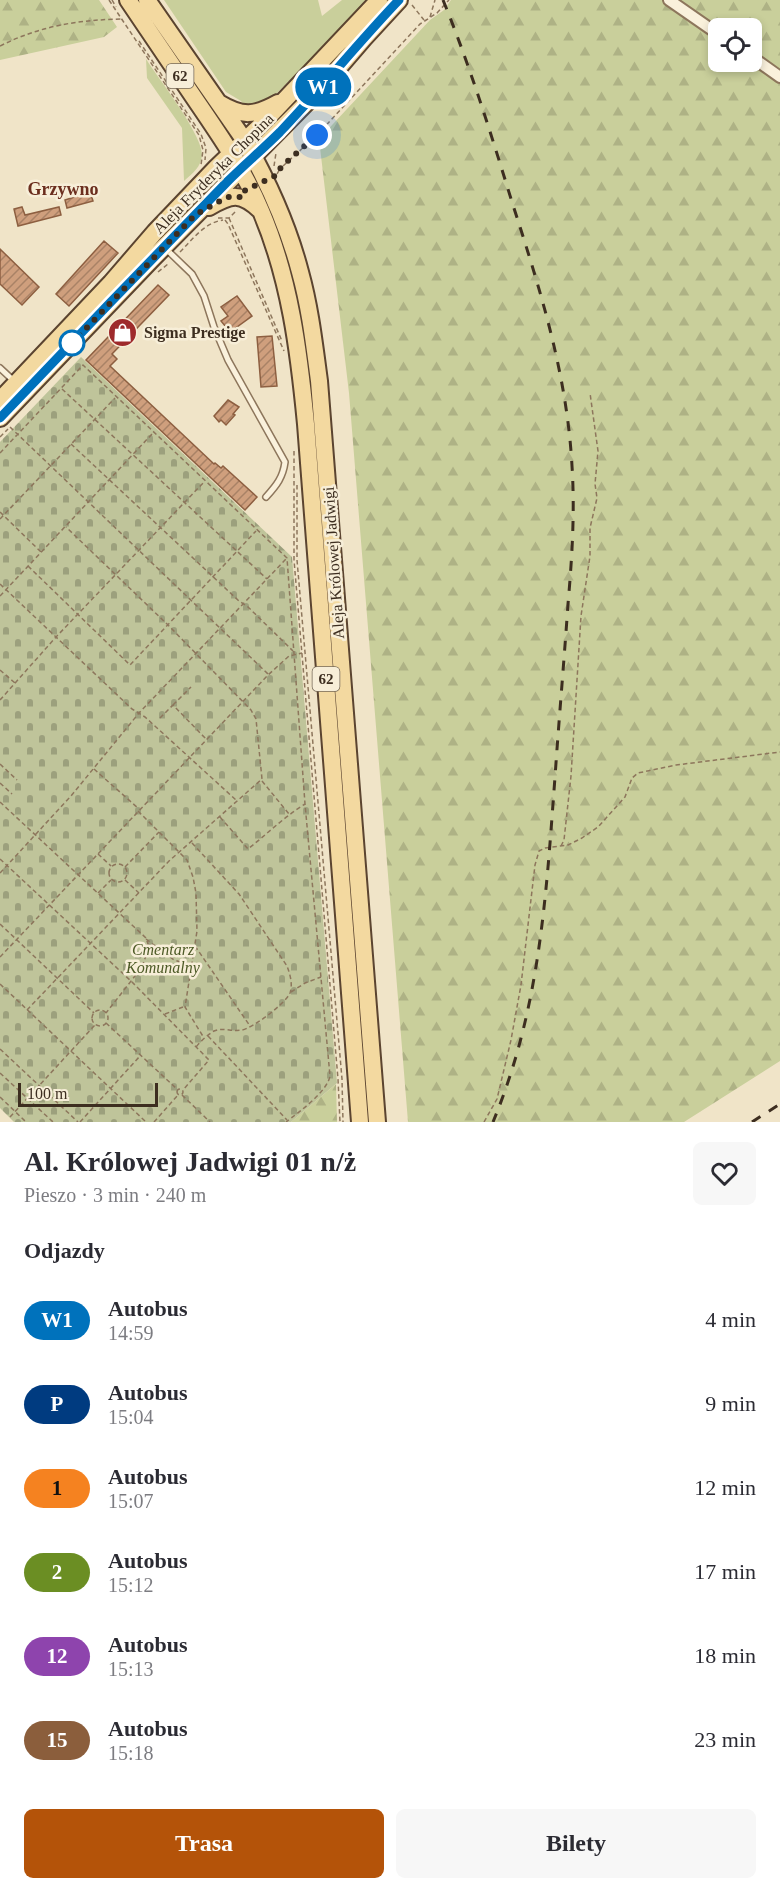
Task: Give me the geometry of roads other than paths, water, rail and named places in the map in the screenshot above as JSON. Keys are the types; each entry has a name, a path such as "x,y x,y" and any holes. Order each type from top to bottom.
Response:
{"main road":[{"name":"62","path":"128,0 231,153 240,170"},
{"name":"62","path":"147,0 245,141 254,158"},
{"name":"Aleja Fryderyka Chopina","path":"0,400 111,283 164,250 231,153 288,97 379,0"},
{"name":"Aleja Fryderyka Chopina","path":"5,423 195,215 321,88 364,38 404,2"},
{"path":"218,102 235,112 252,113 269,108 288,97"},
{"name":"Aleja Królowej Jadwigi","path":"254,158 290,238 300,271 319,381 377,1122"},
{"name":"Aleja Królowej Jadwigi","path":"240,170 261,211 276,250 293,314 301,367 360,1122"},
{"path":"195,215 227,197 242,197 252,202 261,211"}],"street":[{"path":"669,0 708,27"},
{"path":"762,64 780,77"}],"lane":[{"path":"164,250 192,274 204,296 228,360 285,462 279,483 266,497"},
{"path":"0,368 16,383"}],"railway":[{"path":"443,0 480,100 551,332 569,432 573,483 571,570 544,909 531,995 521,1037 509,1080 493,1122"},
{"path":"752,1122 780,1104"}],"place":[{"name":"Sigma Prestige","path":"123,332"}],"district":[{"name":"Grzywno","path":"63,189"}],"park label":[{"name":"Cmentarz Komunalny","path":"163,958"}]}
